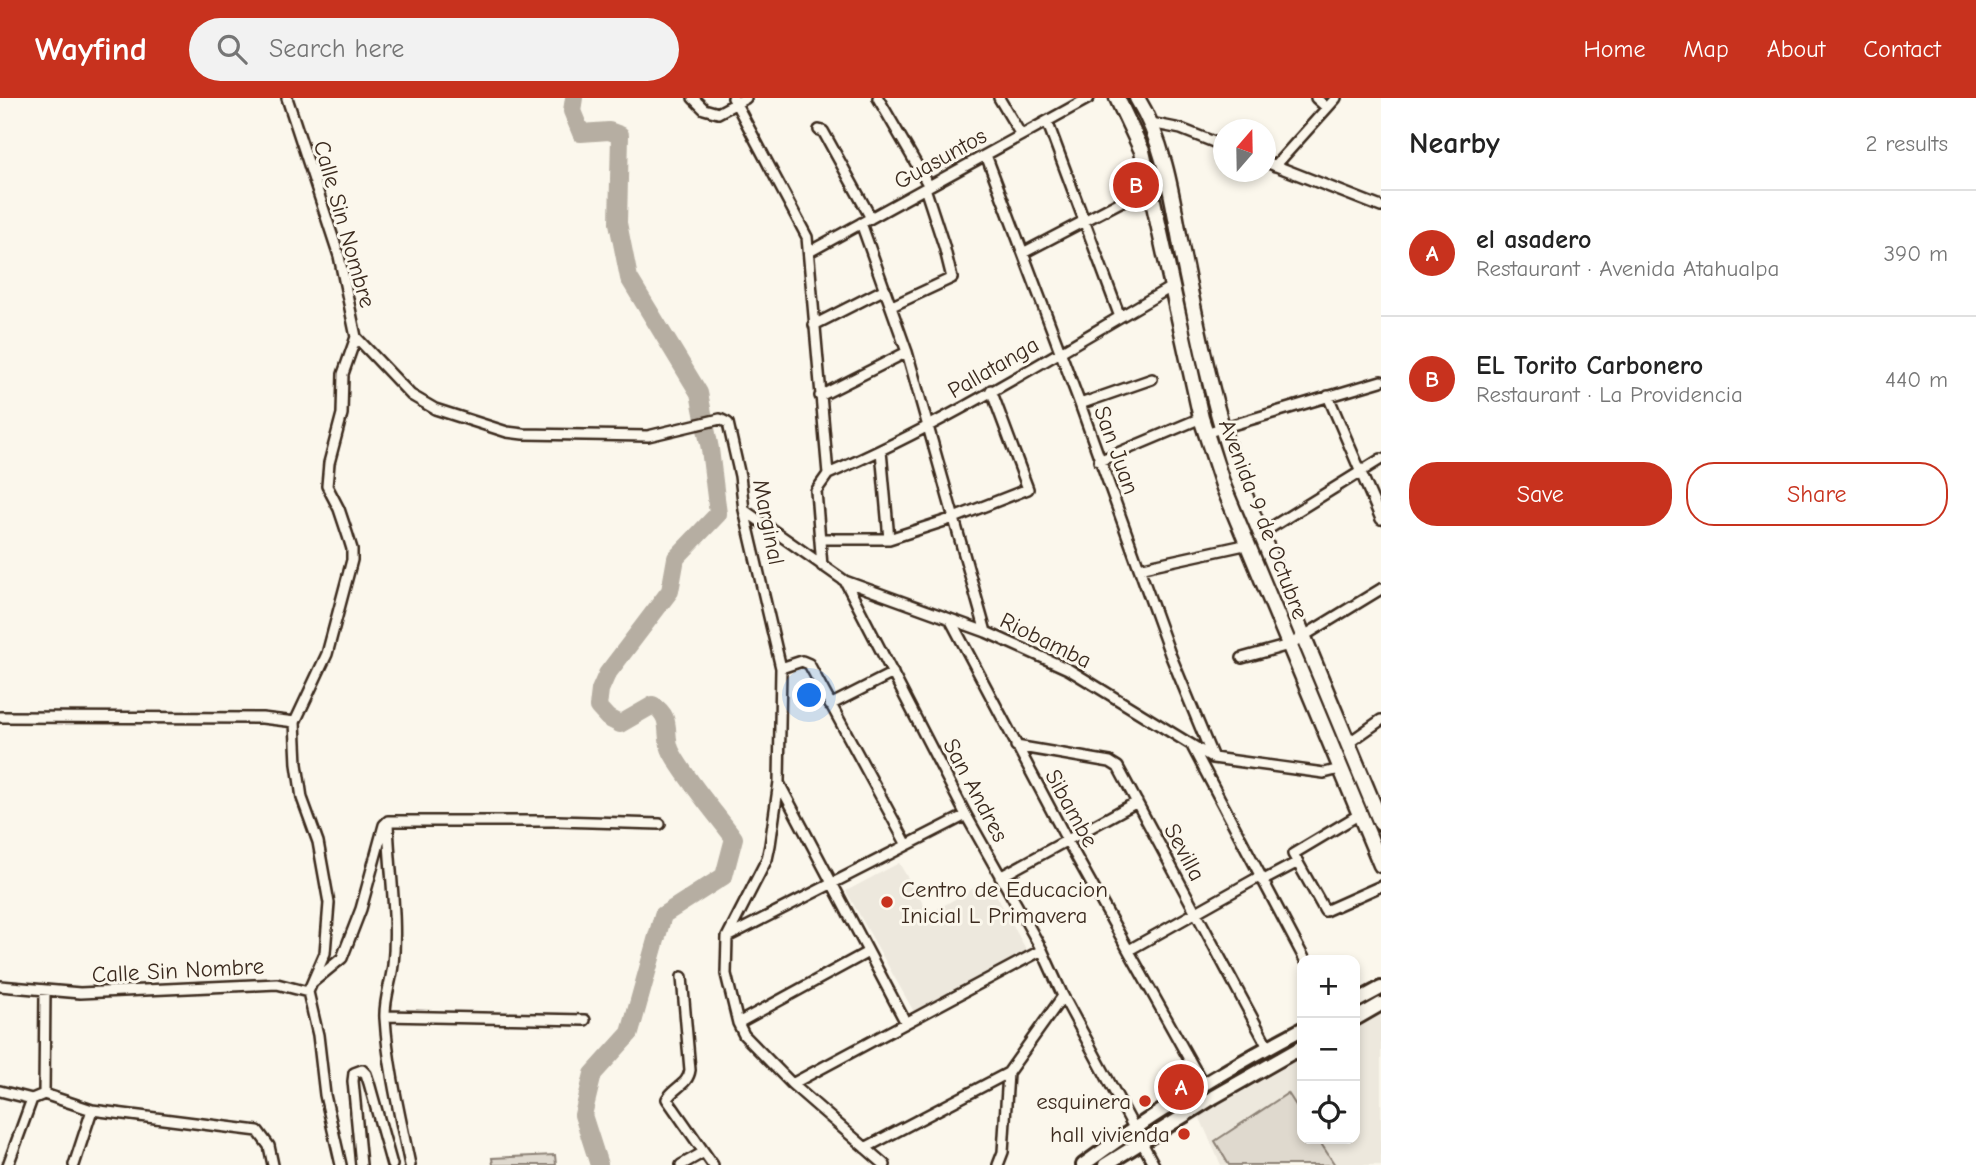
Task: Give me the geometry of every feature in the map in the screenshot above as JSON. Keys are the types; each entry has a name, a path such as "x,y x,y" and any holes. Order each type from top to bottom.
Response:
{"main road":[{"name":"Avenida 9 de Octubre","path":"1117,98 1138,139 1151,186 1205,433 1224,488 1381,865"},
{"name":"Avenida 9 de Octubre","path":"1137,98 1151,123 1167,177 1221,429 1239,481 1381,821"},
{"path":"1360,999 1381,988"},
{"path":"1357,1018 1381,1004"},
{"path":"1083,1165 1133,1128 1297,1032"},
{"path":"1105,1165 1214,1097 1297,1050"}],"street":[{"name":"Calle Sin Nombre","path":"287,98 339,256 356,337 343,374 342,414 329,463 327,486 348,536 352,560 327,654 295,722"},
{"path":"693,98 704,110 711,113 718,113 734,101 746,98"},
{"path":"877,98 927,187 952,278 892,306"},
{"path":"999,98 1021,135"},
{"name":"Guasuntos","path":"809,251 1089,98"},
{"path":"1316,98 1327,108"},
{"path":"1276,158 1336,98"},
{"path":"734,101 803,226 809,251 828,474 816,491 822,566"},
{"path":"1047,121 1120,317"},
{"path":"1151,123 1181,129 1213,142"},
{"path":"819,130 871,218"},
{"name":"San Juan","path":"986,155 1170,654 1213,758"},
{"path":"1276,166 1381,207"},
{"path":"1023,253 1151,186"},
{"path":"861,223 907,352 986,632"},
{"name":"Pallatanga","path":"828,474 929,427 1173,286"},
{"path":"814,326 885,289"},
{"name":"Marginal","path":"356,337 411,395 420,401 435,409 507,432 597,437 648,436 720,419 728,424 740,476 744,510 781,668 779,782 767,859 727,937 726,974 738,1023"},
{"path":"820,396 907,352"},
{"path":"1080,404 1152,379"},
{"path":"1205,433 1381,381"},
{"path":"821,539 889,539 954,518 1028,489 991,390"},
{"path":"1328,396 1381,519"},
{"path":"1099,461 1200,418"},
{"path":"881,451 889,539"},
{"path":"1262,533 1381,460"},
{"name":"Riobamba","path":"744,510 845,581 986,632 1068,669 1213,758 1324,773 1340,769"},
{"path":"1139,568 1248,544"},
{"name":"San Andres","path":"845,581 966,815 1042,950 1063,996 1154,1165"},
{"path":"1242,658 1289,645 1381,589"},
{"name":"Sibambe","path":"950,620 1067,840 1204,1086"},
{"path":"781,668 802,661 809,664 907,845"},
{"path":"830,705 892,673"},
{"path":"0,717 262,718 295,722 302,798 318,842 329,903 325,953 311,987 324,1095 338,1164"},
{"path":"1347,744 1381,720"},
{"name":"Sevilla","path":"1016,746 1115,764 1268,1047"},
{"path":"1192,746 1302,955"},
{"path":"779,782 906,1023"},
{"path":"1000,877 1137,802"},
{"path":"1129,950 1195,911 1261,879 1360,814"},
{"path":"727,937 966,815"},
{"path":"311,987 342,958 361,909 384,825 388,821 660,824"},
{"path":"388,821 393,967 386,993 385,1016 391,1069 410,1165"},
{"path":"1295,858 1325,911 1381,886"},
{"path":"793,1084 1042,950"},
{"path":"868,952 738,1023 744,1035 793,1084 885,1165"},
{"path":"682,977 690,1070 686,1082 667,1099 713,1165"},
{"name":"Calle Sin Nombre","path":"0,986 80,993 277,984 311,987"},
{"path":"44,1094 45,991"},
{"path":"865,1148 1008,1073 1063,996"},
{"path":"385,1016 584,1020"},
{"path":"361,1165 353,1081 354,1073 362,1070 366,1073 392,1165"},
{"path":"998,1165 1003,1152 1008,1073"},
{"path":"0,1091 32,1099 44,1094 92,1110 258,1131 268,1146 273,1165"},
{"path":"8,1165 32,1099"},
{"path":"74,1165 92,1110"},
{"path":"681,1165 704,1152"}],"shaded area":[{"path":"899,863 929,914 988,880 1027,951 914,1012 846,891"},
{"path":"1381,1013 1381,1165 1221,1165 1199,1116 1297,1061 1297,1144 1360,1144 1360,1025"},
{"path":"1288,1093 1297,1107 1297,1144 1321,1144 1335,1165 1229,1165 1215,1141"},
{"path":"555,1155 556,1165 493,1165 492,1158"}],"waterway":[{"path":"574,98 572,111 581,133 609,131 620,135 618,223 629,278 699,393 710,449 718,514 676,558 670,591 607,674 600,690 598,707 608,718 620,724 653,705 660,710 666,722 669,746 678,764 734,838 724,876 663,915 630,1033 593,1074 583,1115 599,1165"}],"place":[{"name":"EL Torito Carbonero","path":"1136,185"},
{"name":"Centro de Educacion Inicial L Primavera","path":"887,902"},
{"name":"el asadero","path":"1181,1087"},
{"name":"esquinera","path":"1145,1101"},
{"name":"hall vivienda","path":"1184,1134"}]}
